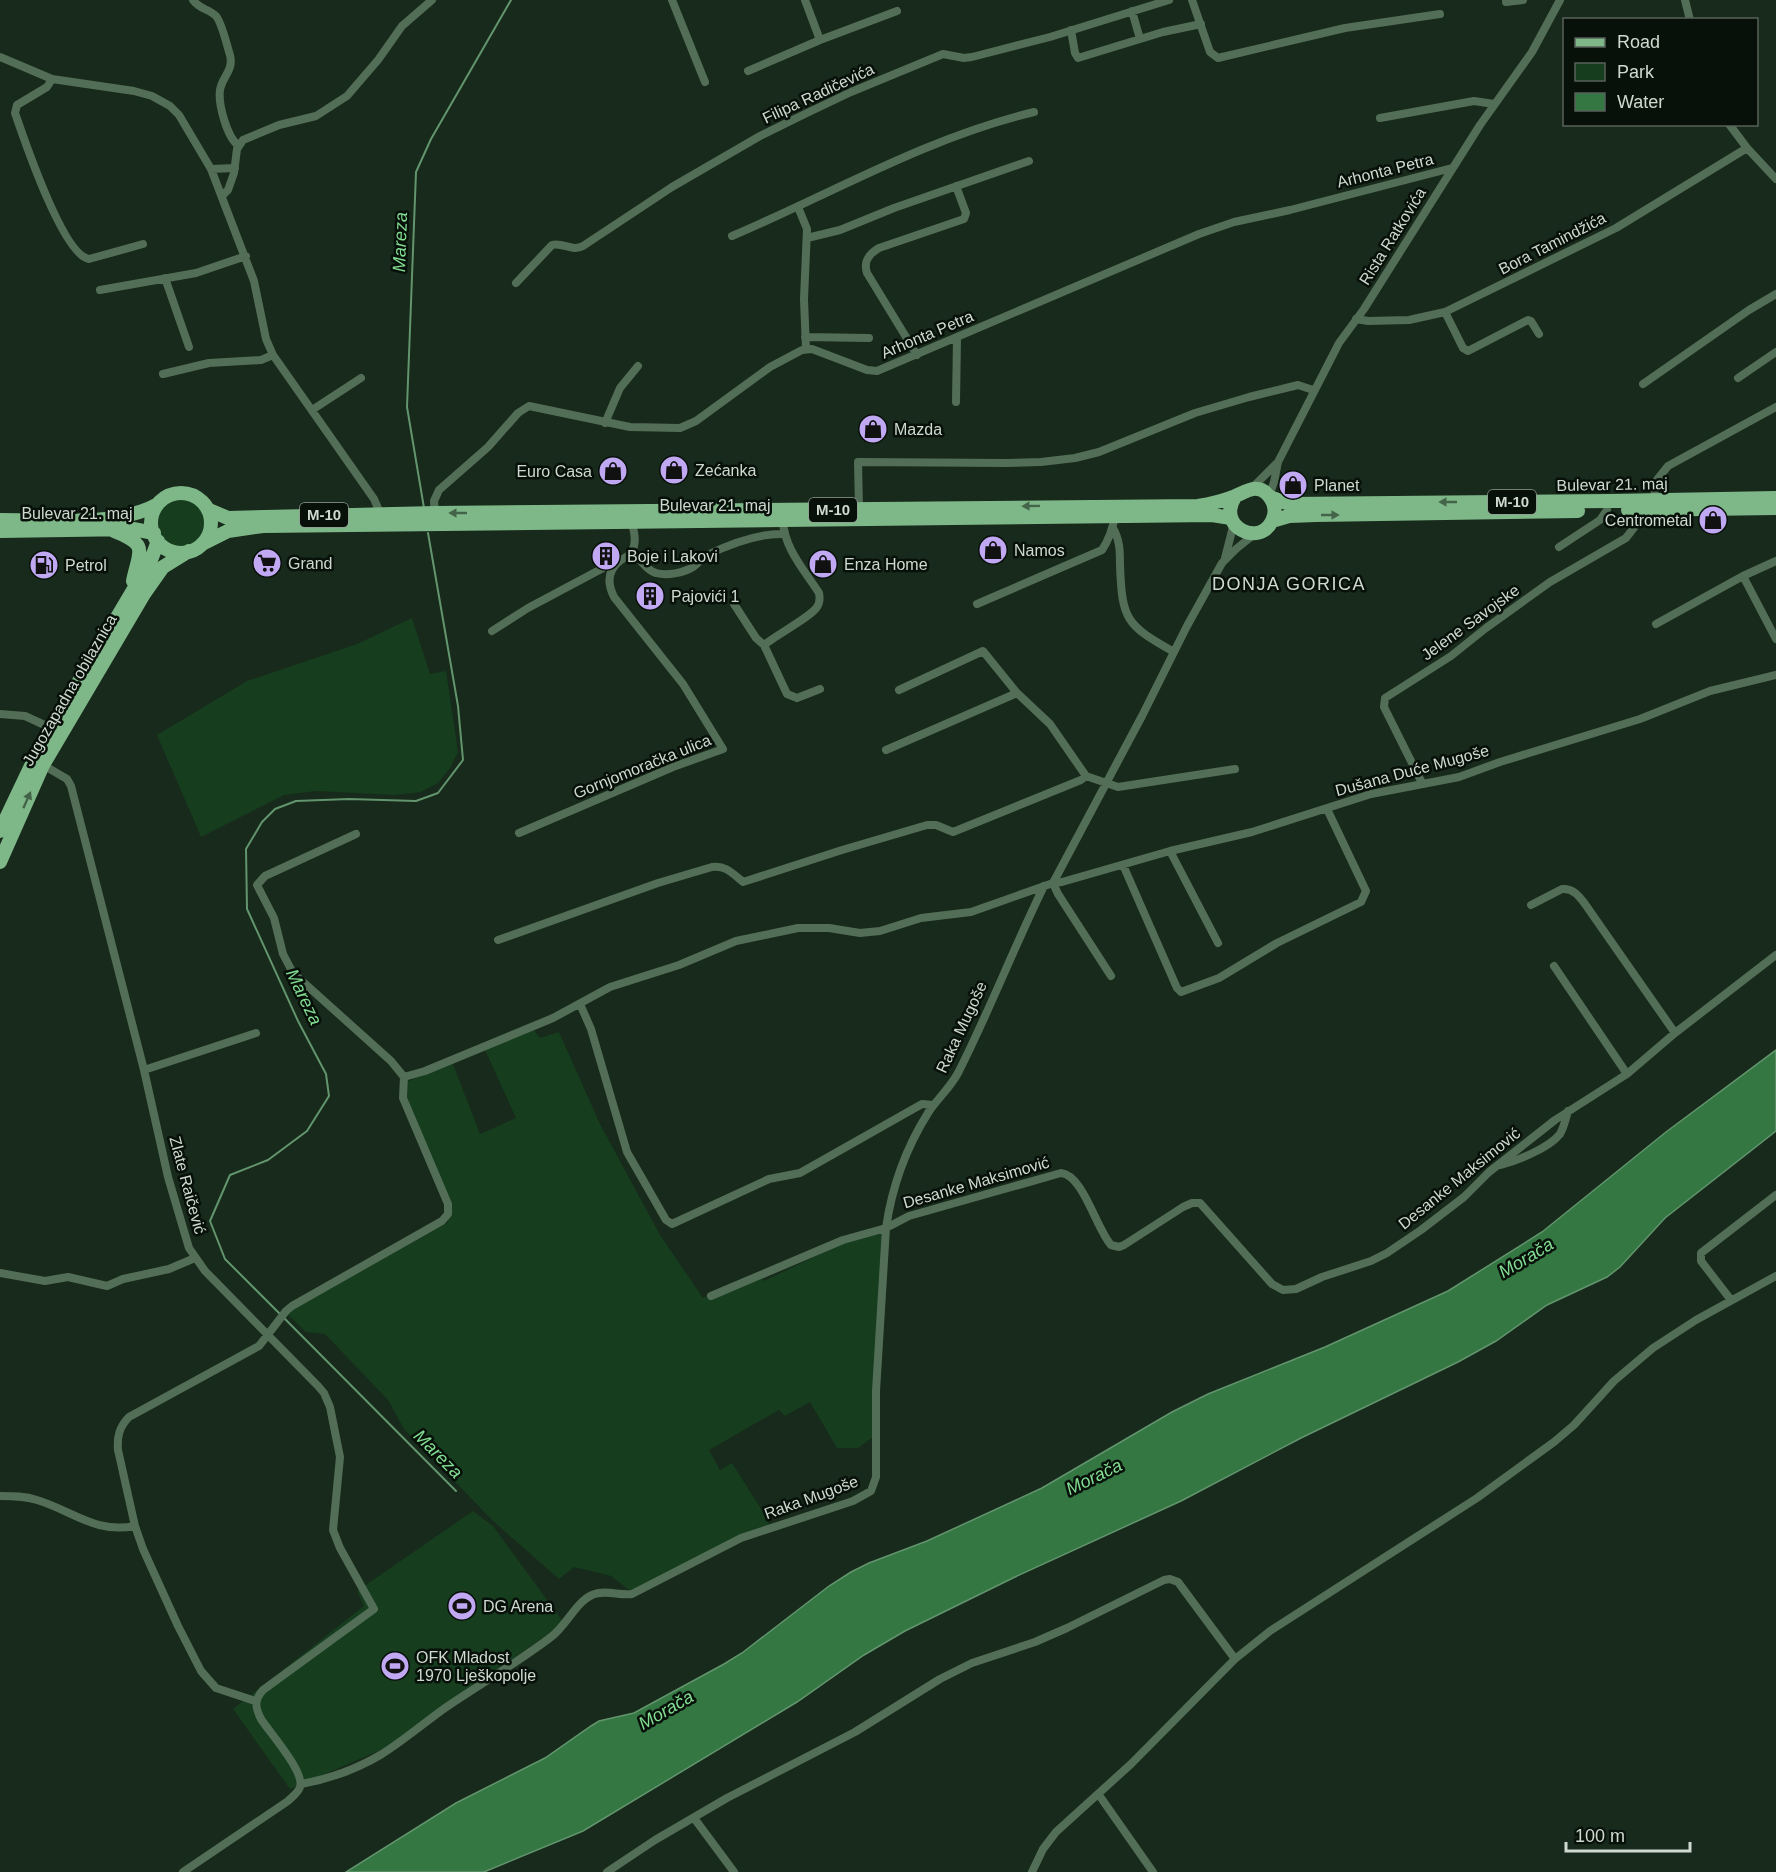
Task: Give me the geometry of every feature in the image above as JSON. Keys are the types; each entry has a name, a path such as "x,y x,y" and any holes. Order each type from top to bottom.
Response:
{"main road":[{"name":"Bulevar 21. maj","path":"209,510 228,518 435,513 1198,506 1214,503 1251,489 1289,504 1776,498"},
{"name":"M-10","path":"158,504 171,495 186,493 201,500 209,510"},
{"path":"1232,521 1230,507 1235,496"},
{"path":"1269,497 1275,509 1272,521"},
{"name":"Bulevar 21. maj","path":"0,519 112,519 133,515 158,504"},
{"path":"158,504 152,518 156,537 172,551 189,551"},
{"name":"Bulevar 21. maj","path":"202,544 228,531 263,526 632,523 783,527 1114,522 1212,515 1232,521 1241,530 1256,533 1266,529 1272,521 1289,516 1776,508"},
{"path":"202,544 211,528 209,510"},
{"path":"109,530 129,538 139,550 139,562 133,579 134,589"},
{"name":"Bulevar 21. maj","path":"0,531 141,530 156,537"},
{"name":"Jugozapadna obilaznica","path":"0,831 26,773 51,728 151,560 156,537"},
{"name":"M-10","path":"189,551 202,544"},
{"name":"Jugozapadna obilaznica","path":"0,862 43,765 155,577 168,564 189,551"}],"street":[{"path":"193,0 219,20 231,63 221,86 220,97 227,129 238,146"},
{"path":"222,196 228,190 235,168 238,146 247,137 267,129 316,116 347,96 378,60 402,26 432,0"},
{"path":"672,0 705,82"},
{"path":"805,0 820,39"},
{"name":"Filipa Radičevića","path":"516,283 552,245 561,244 573,249 583,246 648,201 760,136 851,92 943,54 964,58 972,57 1169,0"},
{"path":"1192,0 1210,52 1215,57 1222,58 1345,28 1440,14"},
{"path":"1506,2 1523,0"},
{"name":"Rista Ratkovića","path":"1269,497 1278,462 1339,343 1494,104 1532,52 1560,0"},
{"path":"1685,0 1690,18"},
{"path":"748,71 820,39 897,11"},
{"path":"1132,11 1140,39"},
{"path":"1071,30 1078,58 1201,24"},
{"path":"0,57 52,79 134,91 163,100 178,115 211,169 246,256 254,281 266,339 273,355 374,499 381,514"},
{"path":"52,79 47,87 17,105 15,113 35,168 63,232 81,256 89,259 143,244"},
{"path":"1380,118 1474,101 1494,104"},
{"path":"732,236 875,169 946,140 1034,112"},
{"path":"1731,126 1747,148 1776,178"},
{"name":"Bora Tamindžića","path":"1356,319 1409,320 1445,312 1616,228 1747,148"},
{"path":"807,238 840,230 1029,161"},
{"path":"211,169 235,168"},
{"name":"Arhonta Petra","path":"806,349 830,354 873,371 883,370 1199,234 1234,222 1290,210 1452,168"},
{"path":"916,355 867,273 865,263 870,254 879,248 964,219 966,213 956,186"},
{"path":"435,513 434,501 439,490 488,447 524,409 534,406 605,423 643,429 681,428 696,421 770,367 806,349 807,229 798,207"},
{"path":"100,290 195,273 246,256"},
{"path":"165,278 189,347"},
{"path":"1643,384 1749,310 1776,294"},
{"path":"1445,312 1463,348 1468,351 1528,320 1539,334"},
{"path":"805,337 869,338"},
{"path":"956,402 957,338"},
{"path":"1738,378 1776,352"},
{"path":"163,374 209,363 261,360 273,355"},
{"path":"605,423 620,388 638,366"},
{"path":"312,410 361,378"},
{"path":"859,509 858,462 1006,463 1075,458 1099,452 1195,413 1249,397 1298,385 1313,390"},
{"path":"1654,499 1656,481 1668,466 1776,407"},
{"name":"Rista Ratkovića","path":"1251,489 1278,462"},
{"name":"Jelene Savojske","path":"1422,783 1384,707 1385,698 1450,656 1550,582 1626,538 1636,525 1637,509"},
{"path":"1559,547 1600,520 1607,510"},
{"name":"Raka Mugoše","path":"301,1784 321,1780 352,1769 383,1753 445,1708 544,1643 563,1627 583,1600 590,1595 605,1592 632,1594 741,1538 853,1501 871,1491 876,1477 876,1391 886,1228 890,1201 903,1161 933,1105 954,1080 1028,918 1107,784 1174,652 1225,559 1232,521"},
{"path":"977,604 1100,552 1104,548 1114,522"},
{"path":"1114,522 1119,546 1123,604 1128,617 1137,630 1174,652"},
{"path":"492,631 528,608 605,567 614,567 632,551 635,541 632,523"},
{"path":"632,551 651,571 657,574 673,574 694,566 705,556 783,527 787,543 819,593 820,599 815,611 764,645"},
{"name":"Raka Mugoše","path":"1225,559 1256,533"},
{"path":"1656,624 1743,576 1776,561"},
{"name":"Gornjomoračka ulica","path":"519,833 673,767 723,749 683,684 614,597 609,581 614,567"},
{"path":"1743,576 1776,639"},
{"path":"734,604 756,638 764,645 787,694 797,698 820,689"},
{"path":"899,690 983,651 1017,693 1050,724 1086,776 1118,787 1234,769"},
{"name":"Dušana Duće Mugoše","path":"404,1077 425,1071 553,1018 610,987 679,965 736,941 798,927 860,933 879,931 921,918 971,912 1049,885 1170,851 1252,832 1371,795 1459,777 1640,719 1710,691 1776,675"},
{"path":"886,750 1017,693"},
{"path":"0,714 25,716 51,728"},
{"name":"Zlate Raičević","path":"43,765 67,779 71,786 144,1070 168,1177 189,1248 195,1258 318,1386 326,1398 340,1457 333,1530 340,1548 374,1609 272,1683 255,1701"},
{"path":"498,940 658,883 712,867 726,868 743,882 927,825 936,825 953,832 1086,776"},
{"path":"1123,865 1177,988 1181,992 1219,978 1277,943 1361,902 1366,891 1327,809"},
{"path":"183,1872 288,1801 299,1790 301,1784 297,1770 256,1710 255,1701 216,1688 201,1671 169,1607 135,1526 118,1450 118,1439 123,1424 129,1417 258,1346 286,1311 442,1221 448,1214 448,1204 403,1098 404,1077 391,1061 293,973 283,954 274,918 257,885 264,876 356,834"},
{"path":"1170,851 1218,943"},
{"path":"1049,885 1058,894 1111,976"},
{"path":"1531,904 1562,889 1567,888 1575,893 1675,1033"},
{"name":"Desanke Maksimović","path":"886,1228 909,1216 1065,1173 1077,1183 1103,1235 1111,1245 1119,1247 1124,1245 1192,1203 1200,1203 1272,1284 1283,1290 1290,1290 1354,1268 1387,1253 1421,1230 1464,1197 1497,1165 1568,1111 1627,1074 1675,1033 1776,955"},
{"path":"1554,966 1627,1074"},
{"path":"580,1004 591,1029 627,1152 666,1220 672,1224 769,1179 800,1173 922,1104 933,1105"},
{"path":"144,1070 256,1033"},
{"path":"1497,1165 1512,1162 1549,1144 1560,1134 1568,1111"},
{"path":"1731,1300 1701,1261 1701,1253 1776,1195"},
{"path":"711,1296 843,1240 886,1228"},
{"path":"0,1273 45,1281 68,1277 107,1286 123,1279 169,1269 195,1258"},
{"path":"1032,1872 1050,1839 1099,1795 1235,1659 1289,1618 1477,1498 1574,1425 1614,1381 1638,1359 1696,1320 1776,1276"},
{"path":"0,1496 40,1500 74,1516 111,1529 135,1526"},
{"path":"607,1872 655,1840 749,1786 855,1732 898,1704 972,1663 1067,1628 1164,1580 1170,1579 1178,1582 1235,1659"},
{"path":"1099,1795 1153,1872"},
{"path":"694,1818 734,1872"}],"green space":[{"path":"186,500 198,506 203,514 203,532 198,540 190,545 176,546 168,543 161,536 158,518 161,510 168,503"},
{"path":"412,618 430,674 446,671 458,752 450,768 438,783 421,792 395,795 316,791 284,795 201,837 157,735 247,681 357,644"},
{"path":"534,1030 540,1038 559,1032 600,1124 660,1235 703,1298 760,1274 764,1281 841,1244 881,1230 884,1234 876,1435 858,1448 837,1448 810,1402 785,1416 779,1410 709,1450 720,1470 732,1463 771,1528 633,1593 611,1576 574,1567 559,1579 493,1521 404,1429 388,1400 325,1334 306,1332 286,1313 447,1223 452,1213 449,1201 407,1097 408,1081 453,1064 480,1134 516,1118 485,1050"},
{"name":"OFK Mladost 1970 Lješkopolje","path":"473,1511 493,1526 564,1623 383,1749 290,1789 233,1709 364,1606 357,1591"}],"water":[{"name":"Morača","path":"1776,1050 1776,1131 1665,1218 1620,1267 1607,1277 1547,1305 1496,1341 1458,1362 1301,1438 1181,1501 1015,1577 905,1631 864,1655 797,1702 583,1831 484,1872 346,1872 456,1803 545,1758 599,1721 634,1713 724,1664 851,1572 927,1541 1042,1488 1172,1412 1208,1394 1325,1347 1448,1291 1542,1232 1666,1132"}],"waterway":[{"name":"Mareza","path":"424,508 407,407 416,172 431,139 511,0"},
{"name":"Mareza","path":"280,1314 225,1259 210,1221 230,1175 268,1160 307,1131 329,1096 326,1074 298,1021 247,909 246,849 262,822 275,809 296,801 349,799 416,801 438,793 463,760 458,706 428,533"},
{"name":"Mareza","path":"284,1318 456,1491"}],"place":[{"name":"Mazda","path":"873,429"},
{"name":"Zećanka","path":"674,470"},
{"name":"Euro Casa","path":"613,471"},
{"name":"Planet","path":"1293,485"},
{"name":"Centrometal","path":"1713,520"},
{"name":"Namos","path":"993,550"},
{"name":"Boje i Lakovi","path":"606,556"},
{"name":"Grand","path":"267,563"},
{"name":"Enza Home","path":"823,564"},
{"name":"Petrol","path":"44,565"},
{"name":"Pajovići 1","path":"650,596"},
{"name":"DG Arena","path":"462,1606"},
{"name":"OFK Mladost 1970 Lješkopolje","path":"395,1666"}],"district":[{"name":"DONJA GORICA","path":"1289,584"}]}
